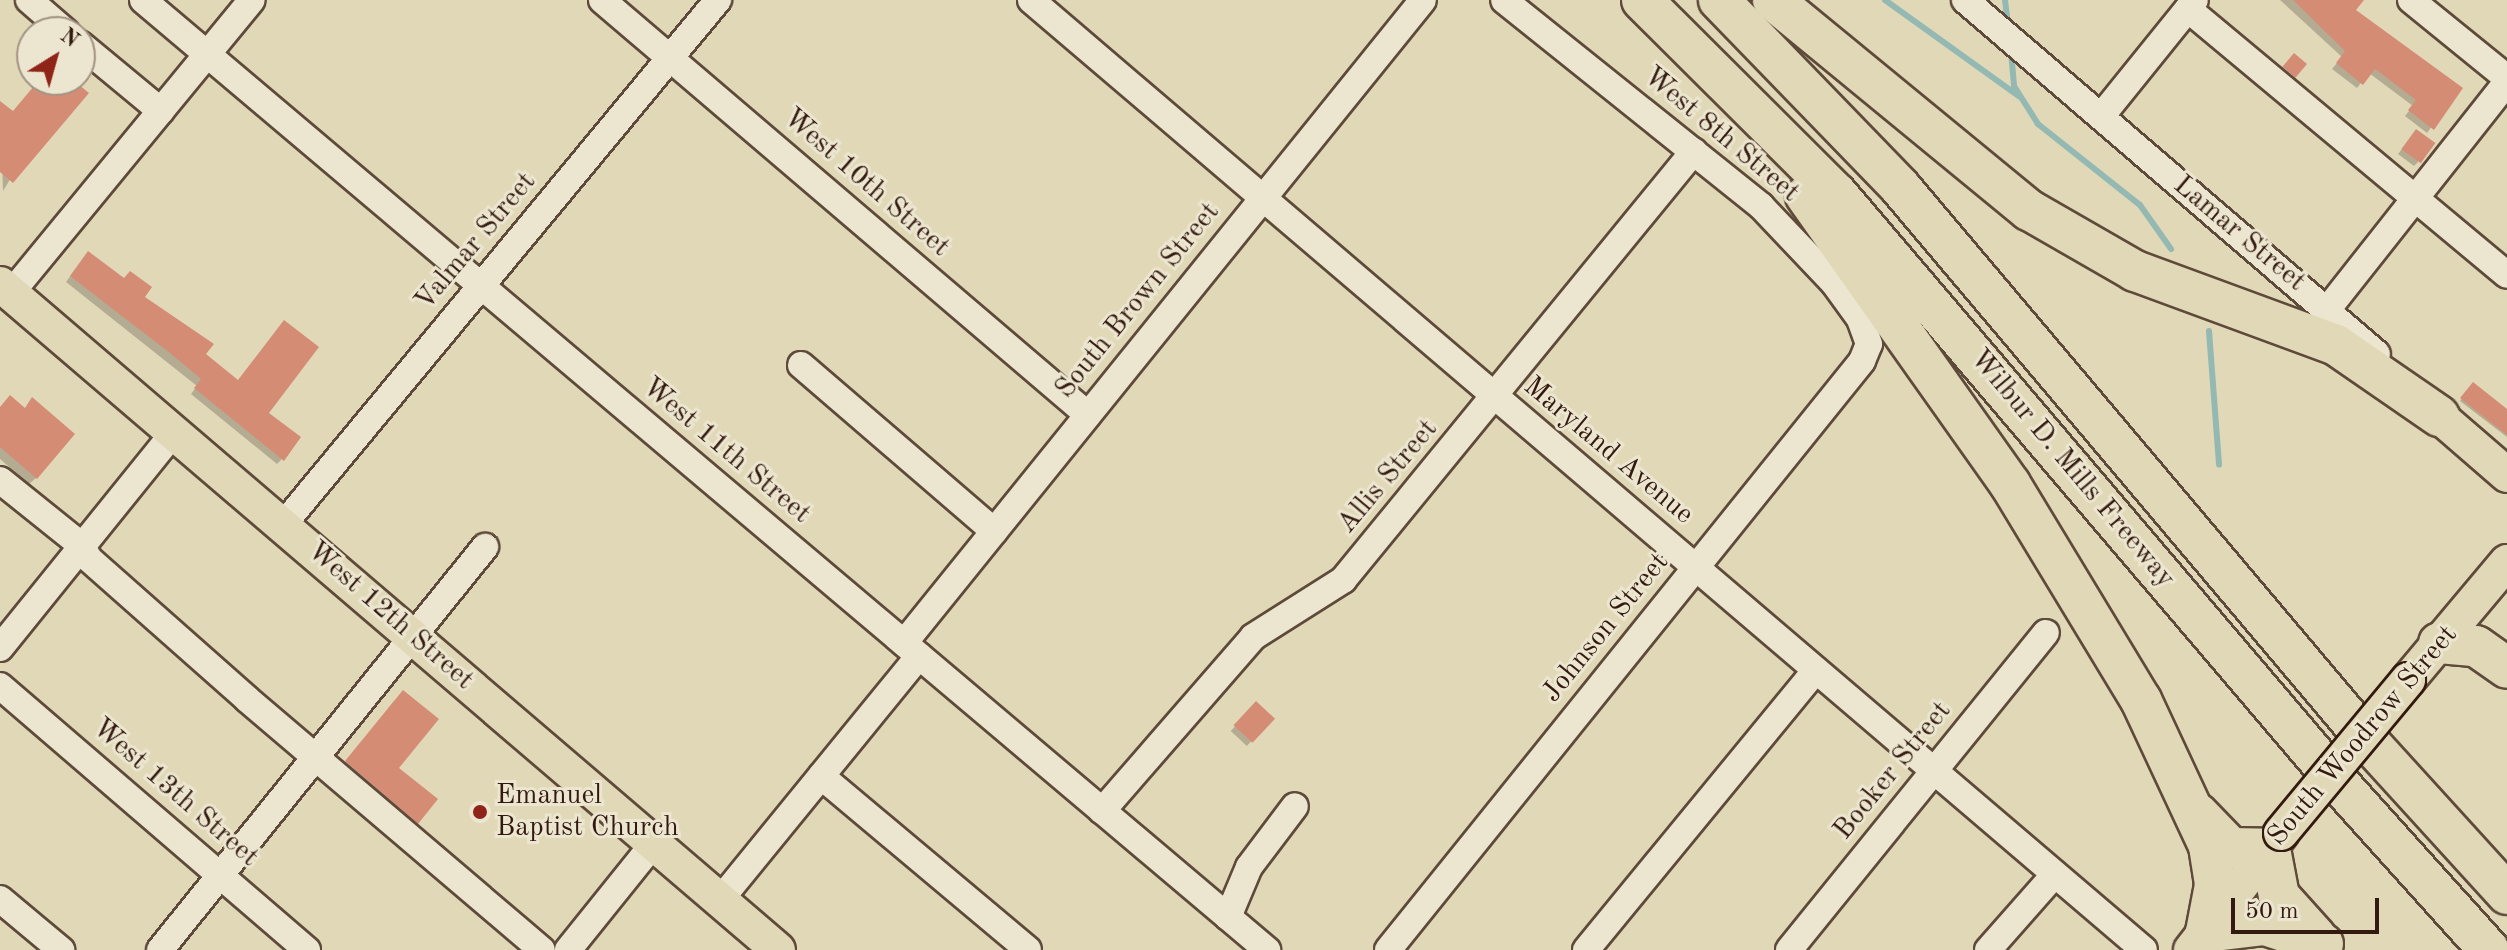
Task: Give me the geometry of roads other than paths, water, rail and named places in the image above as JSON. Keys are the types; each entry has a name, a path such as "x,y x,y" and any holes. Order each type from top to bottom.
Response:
{"highway":[{"path":"1642,0 1821,213 2010,484 2141,700 2197,813 2215,872 2198,941 2265,925 2328,947"},
{"name":"Wilbur D. Mills Freeway","path":"1642,0 1836,193 2335,779 2489,950"},
{"name":"Wilbur D. Mills Freeway","path":"1719,0 1900,187 2367,740 2507,894"},
{"path":"1773,0 2029,210 2135,271 2336,345 2439,416"},
{"path":"2439,643 2476,646 2507,668"},
{"path":"2197,813 2231,848 2275,841 2279,896 2328,947"}],"main road":[{"name":"West 12th Street","path":"6,288 778,950"},
{"name":"Lamar Street","path":"2439,416 2507,475"},
{"name":"South Woodrow Street","path":"2198,941 2275,841 2507,562"}],"street":[{"path":"29,0 48,16"},
{"name":"West 11th Street","path":"143,0 1267,950"},
{"path":"6,288 161,111 252,0"},
{"name":"West 10th Street","path":"602,0 1088,415"},
{"name":"Valmar Street","path":"283,525 718,0"},
{"name":"South Brown Street","path":"720,900 821,776 994,531 1423,0"},
{"name":"West 8th Street","path":"1504,0 1694,151 1799,243 1860,319 1869,344"},
{"name":"Lamar Street","path":"1965,0 2103,114 2327,310 2439,416"},
{"path":"2327,310 2507,80 2411,0"},
{"name":"Maryland Avenue","path":"1034,1 2144,950"},
{"path":"2103,114 2191,4 2414,200 2507,275"},
{"path":"96,57 161,111"},
{"name":"Allis Street","path":"1102,811 1253,637 1343,580 1496,397 1694,151"},
{"name":"Johnson Street","path":"1388,950 1862,361 1869,344"},
{"path":"801,365 994,531"},
{"path":"0,648 174,432"},
{"path":"0,480 81,545 89,559 542,950"},
{"path":"160,950 485,547"},
{"name":"Booker Street","path":"1789,950 2046,633"},
{"path":"1586,950 1816,670"},
{"name":"West 13th Street","path":"0,686 307,950"},
{"path":"821,776 1028,950"},
{"path":"1228,917 1249,867 1295,806"},
{"path":"568,950 654,843"},
{"path":"1988,950 2055,874"},
{"path":"0,899 61,950"}],"waterway":[{"path":"1885,0 2020,97"},
{"path":"2005,0 2008,24"},
{"path":"2011,51 2014,86 2038,124 2140,205 2171,249"},
{"path":"2209,331 2219,465"}],"place":[{"name":"Emanuel Baptist Church","path":"480,812"}]}
